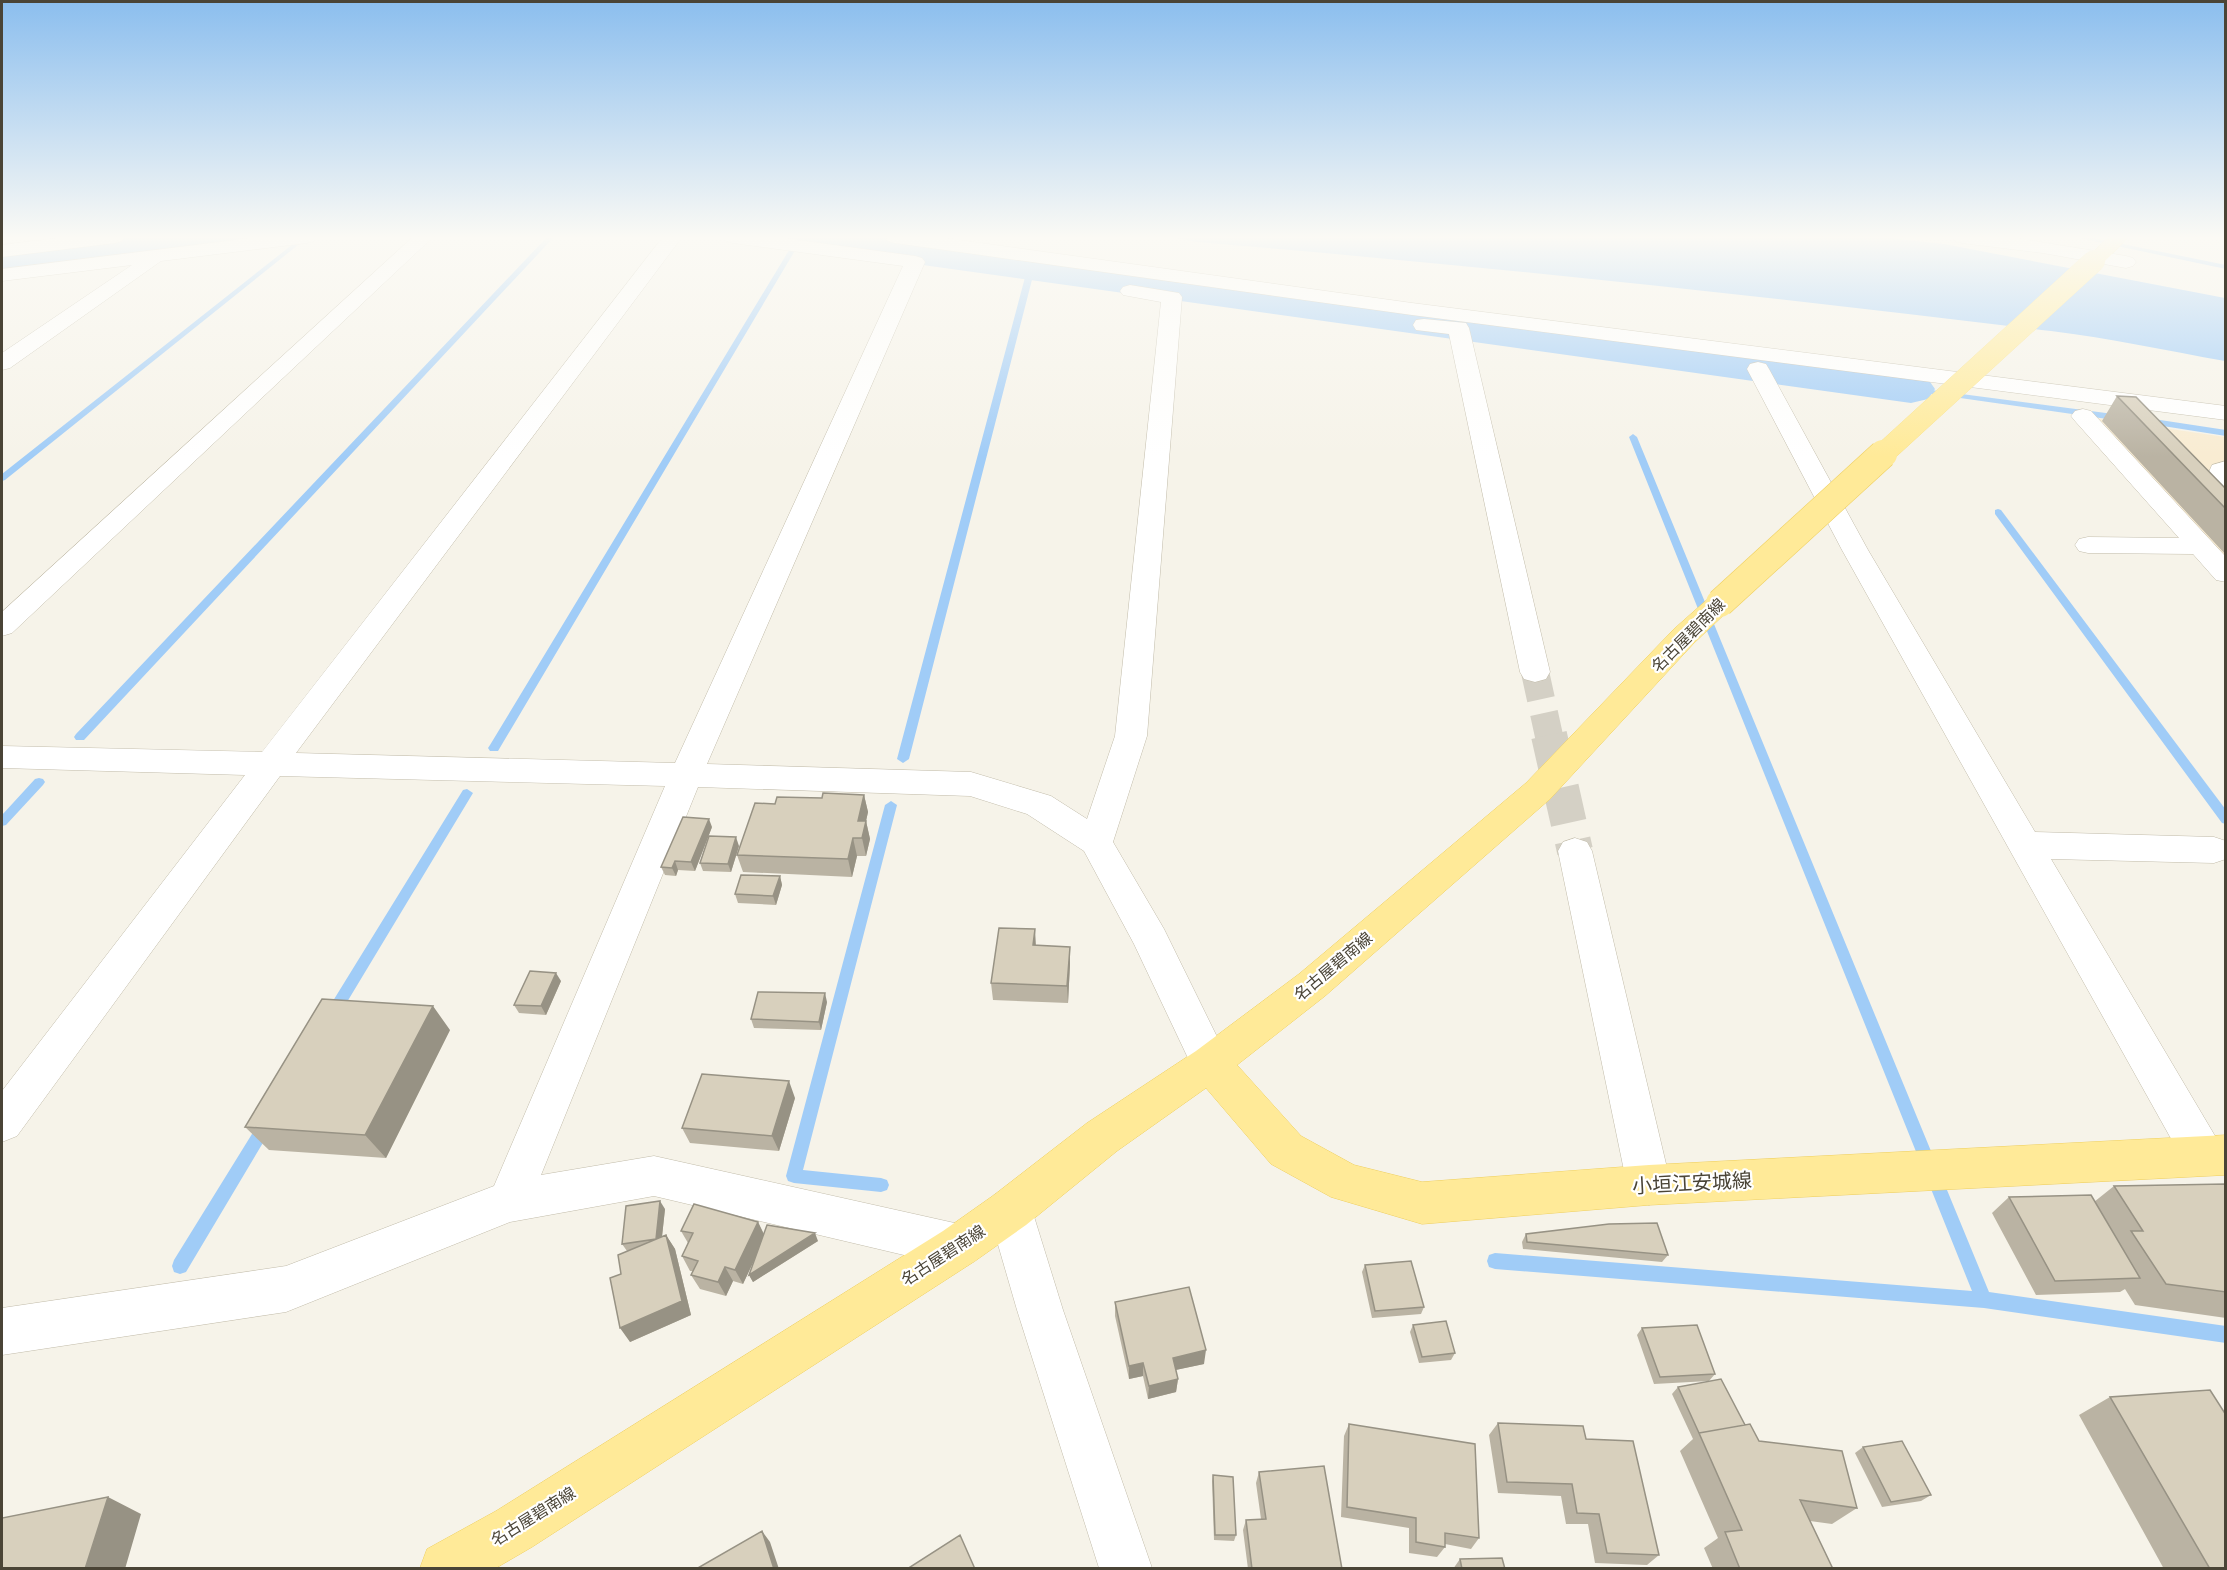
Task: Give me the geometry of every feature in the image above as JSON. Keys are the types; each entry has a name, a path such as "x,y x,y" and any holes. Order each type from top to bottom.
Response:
{"main road":[{"name":"名古屋碧南線","path":"446,1569 514,1529 959,1246 1010,1210 1102,1137 1210,1064 1312,985 1538,791 1692,628 2040,310"},
{"name":"小垣江安城線","path":"1210,1064 1286,1150 1346,1183 1422,1203 1649,1185 2214,1155"}],"street":[{"path":"2,363 78,310"},
{"path":"2,627 345,310"},
{"path":"2,1124 270,765 617,310"},
{"path":"509,1201 686,775 891,310"},
{"path":"1096,842 1131,736 1174,310"},
{"path":"1323,310 1458,328 1535,672"},
{"path":"1430,310 1995,385 2226,413"},
{"path":"1758,369 1855,550 2025,845 2214,1155"},
{"path":"2117,412 2226,423"},
{"path":"2083,416 2226,574"},
{"path":"2226,468 2222,470 2217,483 2226,503"},
{"path":"2088,545 2200,546"},
{"path":"2,757 971,784 1039,805 1096,842 1151,940 1210,1064"},
{"path":"2025,845 2214,850"},
{"path":"1575,851 1649,1185"},
{"path":"2,1332 286,1289 509,1201 654,1176 959,1246"},
{"path":"1010,1210 1040,1310 1126,1569"}],"shaded area":[{"path":"2096,418 2225,437 2225,560"}],"water":[{"path":"1875,310 2225,310 2225,361 2095,337"}],"building":[{"path":"2117,396 2136,397 2226,489 2226,509"},
{"path":"823,793 864,795 858,821 866,821 862,838 853,838 848,859 737,855 755,803 775,804 777,797 822,798"},
{"path":"683,817 709,819 691,862 675,861 672,868 661,867"},
{"path":"709,836 736,837 728,864 700,863"},
{"path":"741,875 780,876 773,896 735,894"},
{"path":"999,928 1035,929 1033,945 1070,947 1067,986 991,983"},
{"path":"530,971 556,973 541,1006 514,1005"},
{"path":"758,992 825,993 819,1022 751,1019"},
{"path":"322,999 433,1006 365,1135 245,1127"},
{"path":"702,1074 789,1081 772,1136 682,1128"},
{"path":"2226,1184 2226,1292 2166,1284 2131,1231 2143,1231 2114,1186"},
{"path":"2091,1195 2140,1278 2055,1281 2009,1197"},
{"path":"660,1201 656,1239 622,1244 626,1206"},
{"path":"694,1204 758,1222 735,1270 725,1267 718,1282 691,1275 698,1261 682,1256 693,1233 681,1231"},
{"path":"1657,1223 1668,1255 1527,1242 1526,1234 1609,1224"},
{"path":"767,1225 815,1233 749,1275"},
{"path":"666,1235 682,1301 620,1328 610,1278 621,1274 618,1255"},
{"path":"1411,1261 1424,1307 1375,1311 1365,1265"},
{"path":"1189,1287 1206,1350 1173,1358 1178,1379 1149,1386 1143,1363 1129,1366 1115,1302"},
{"path":"1446,1321 1455,1353 1422,1357 1413,1325"},
{"path":"1697,1325 1715,1374 1660,1377 1642,1328"},
{"path":"1721,1379 1745,1425 1699,1433 1678,1387"},
{"path":"2210,1390 2226,1415 2226,1569 2210,1569 2110,1397"},
{"path":"1498,1423 1583,1426 1586,1439 1633,1441 1659,1555 1607,1553 1599,1514 1577,1513 1572,1484 1507,1482"},
{"path":"1349,1424 1475,1444 1479,1538 1445,1533 1445,1547 1416,1542 1416,1518 1347,1507"},
{"path":"1750,1424 1759,1441 1842,1451 1857,1508 1800,1500 1833,1569 1740,1569 1725,1532 1742,1530 1699,1433"},
{"path":"1902,1441 1931,1495 1891,1502 1863,1447"},
{"path":"1324,1466 1342,1569 1252,1569 1246,1520 1266,1519 1259,1472"},
{"path":"1213,1475 1233,1477 1236,1535 1215,1535"},
{"path":"108,1497 85,1569 2,1569 2,1518"},
{"path":"762,1531 774,1569 696,1569"},
{"path":"960,1535 975,1569 907,1569"},
{"path":"1502,1558 1505,1569 1462,1569 1460,1559"}],"waterway":[{"path":"2,478 213,310"},
{"path":"80,737 482,310"},
{"path":"494,748 756,310"},
{"path":"903,759 1020,310"},
{"path":"1340,310 1911,389"},
{"path":"1911,389 2121,418"},
{"path":"2147,421 2226,433"},
{"path":"1633,437 1984,1300"},
{"path":"1998,512 2226,820"},
{"path":"2,822 39,782"},
{"path":"333,1013 467,793"},
{"path":"881,1185 794,1176 891,805"},
{"path":"180,1266 265,1126"},
{"path":"1495,1261 1984,1300"},
{"path":"1984,1300 2226,1335"}],"tunnel":[{"path":"1535,672 1549,736"},
{"path":"1549,735 1575,851"}]}
